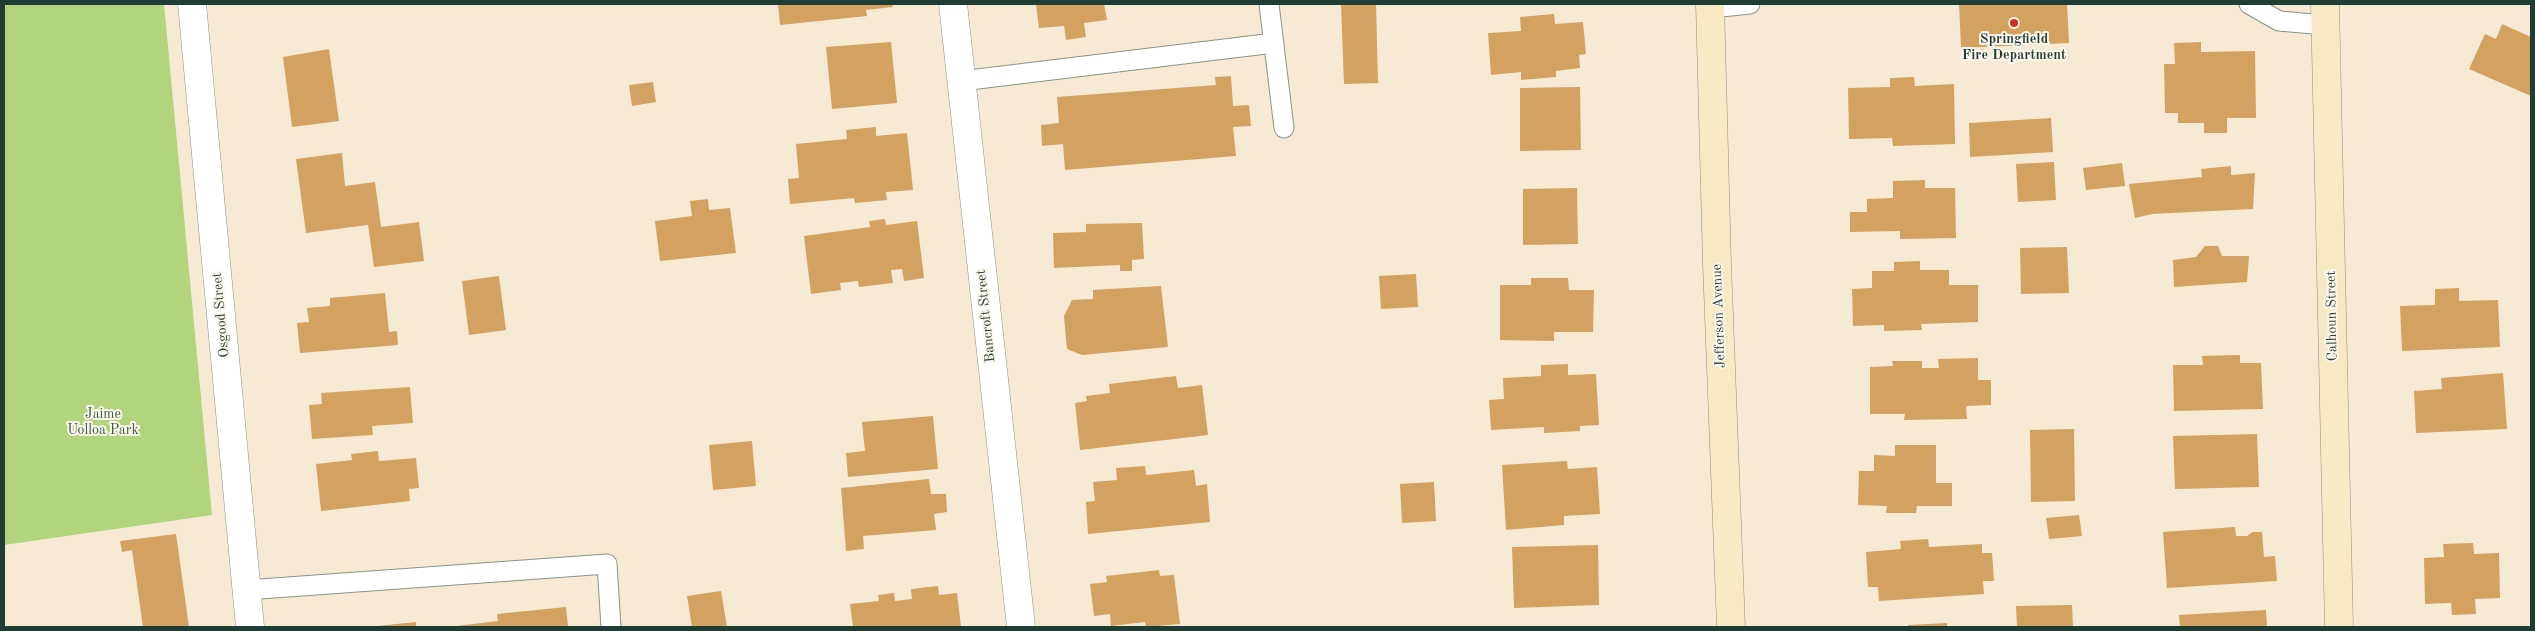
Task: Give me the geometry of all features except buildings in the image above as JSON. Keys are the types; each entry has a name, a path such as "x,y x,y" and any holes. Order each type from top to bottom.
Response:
{"street":[{"name":"Osgood Street","path":"192,4 250,627"},
{"name":"Bancroft Street","path":"953,4 1021,627"},
{"name":"Jefferson Avenue","path":"1710,6 1731,627"},
{"name":"Calhoun Street","path":"2325,14 2339,627"}],"lane":[{"path":"1269,4 1284,128"},
{"path":"1710,6 1750,4"},
{"path":"2249,4 2279,21 2325,14"},
{"path":"961,81 1274,43"},
{"path":"246,590 607,564 611,627"}],"green space":[{"name":"Jaime Uolloa Park","path":"4,4 164,4 212,515 4,545"}],"place":[{"name":"Springfield Fire Department","path":"2014,23"}]}
